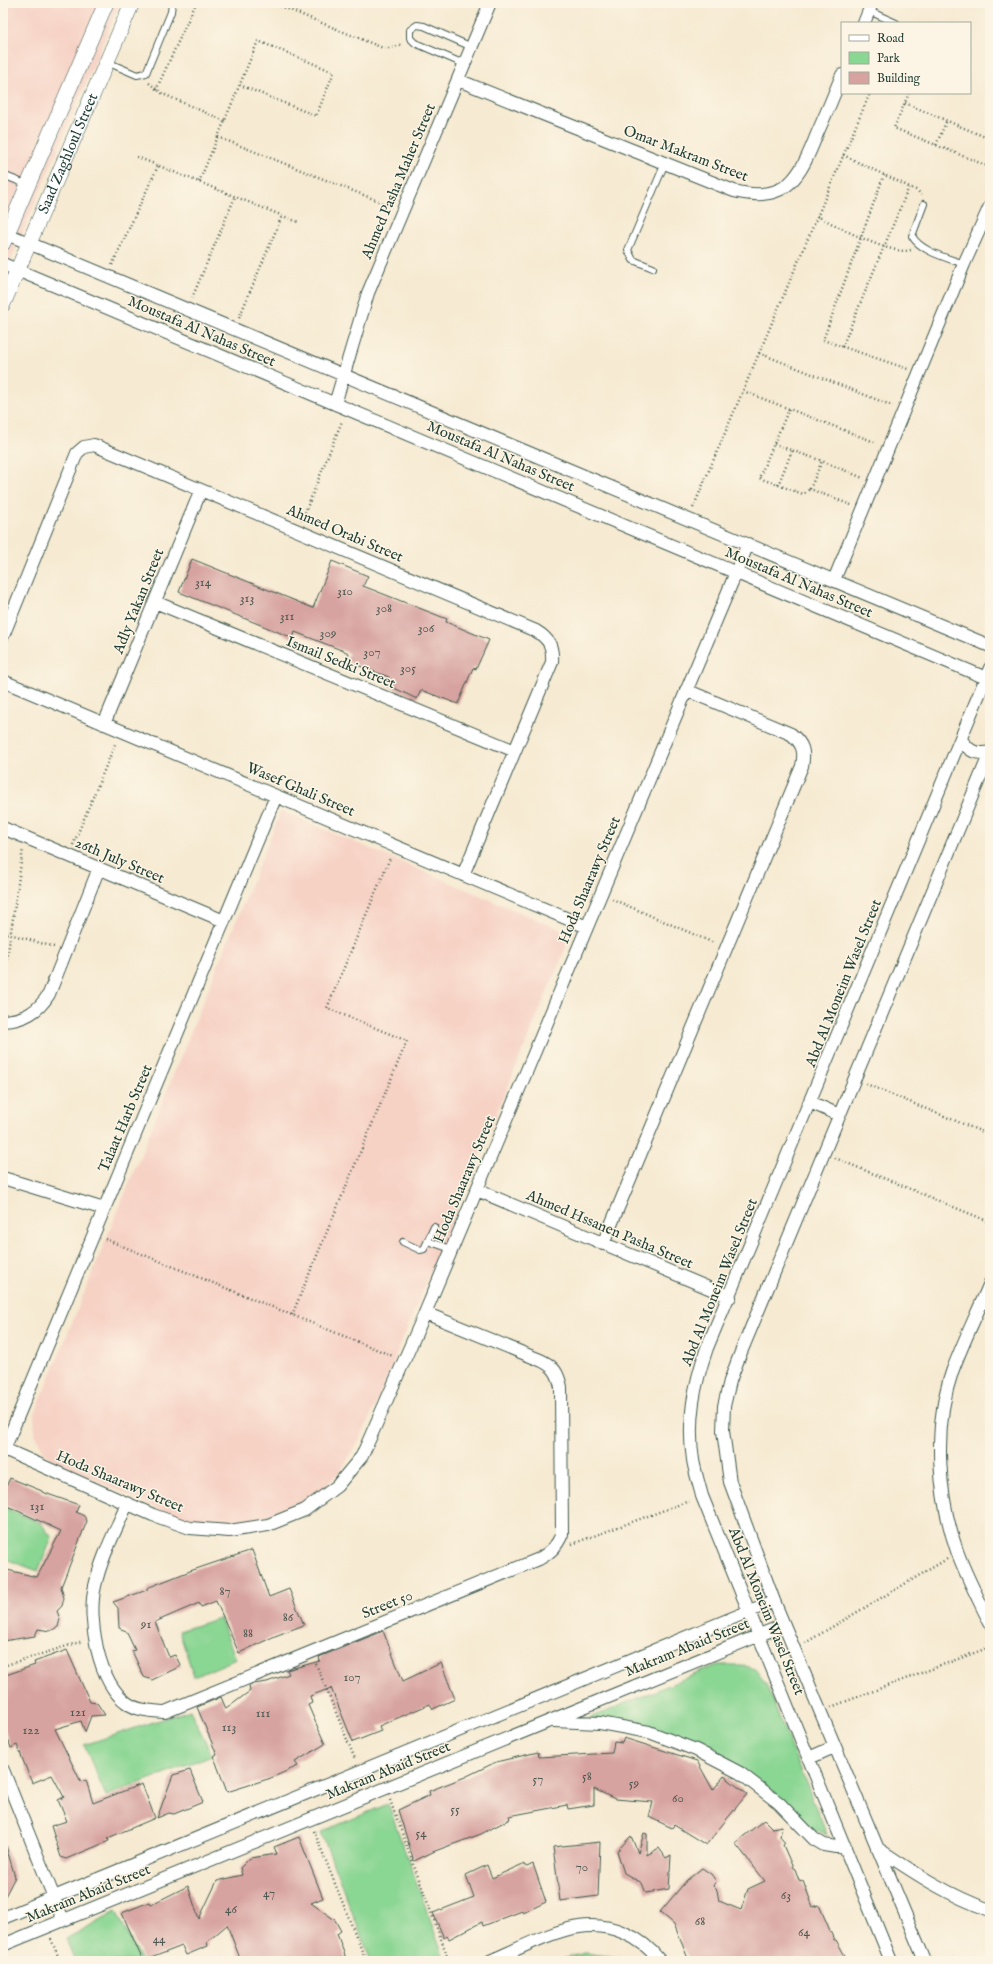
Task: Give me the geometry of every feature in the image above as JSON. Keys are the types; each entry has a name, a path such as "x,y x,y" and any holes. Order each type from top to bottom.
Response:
{"street":[{"name":"Saad Zaghloul Street","path":"5,238 106,3"},
{"name":"Saad Zaghloul Street","path":"3,304 132,3"},
{"name":"Ahmed Pasha Maher Street","path":"335,404 345,375 368,293 490,3"},
{"path":"864,22 870,7"},
{"name":"Omar Makram Street","path":"458,80 734,191 752,195 770,194 786,186 800,174 841,77"},
{"path":"834,580 964,264 990,206"},
{"name":"Moustafa Al Nahas Street","path":"5,238 29,243 990,646"},
{"name":"Moustafa Al Nahas Street","path":"3,264 736,573 988,673"},
{"name":"Ahmed Orabi Street","path":"3,636 77,453 84,447 94,445 536,631 547,638 553,649 552,662 463,875"},
{"name":"Adly Yakan Street","path":"104,724 201,490"},
{"name":"Hoda Shaarawy Street","path":"4,1451 153,1515 190,1528 229,1531 268,1525 305,1510 337,1486 362,1456 425,1313 748,544"},
{"name":"Ismail Sedki Street","path":"154,602 515,751"},
{"name":"Abd Al Moneim Wasel Street","path":"891,1961 702,1496 693,1460 690,1432 692,1404 698,1376 707,1348 730,1297 988,673"},
{"name":"Wasef Ghali Street","path":"3,681 587,927"},
{"path":"603,1244 727,948 802,766 805,754 801,742 791,734 686,690"},
{"path":"961,738 965,747 972,752 981,754 990,752"},
{"name":"Abd Al Moneim Wasel Street","path":"925,1961 774,1601 730,1482 723,1431 724,1406 730,1381 737,1363 990,752"},
{"name":"Talaat Harb Street","path":"4,1451 276,796"},
{"name":"26th July Street","path":"3,828 224,921"},
{"path":"3,1021 24,1018 43,1004 49,994 99,868"},
{"path":"810,1102 839,1115"},
{"path":"3,1178 104,1209"},
{"name":"Ahmed Hssanen Pasha Street","path":"477,1190 730,1297"},
{"path":"990,1282 952,1373 943,1413 940,1454 943,1496 958,1552 990,1623"},
{"path":"425,1313 551,1365 559,1375 561,1388 562,1534 558,1545"},
{"name":"Street 50","path":"127,1504 95,1585 92,1618 95,1637 105,1675 114,1691 128,1704 146,1711 165,1712 539,1559 550,1553 558,1545"},
{"name":"Makram Abaid Street","path":"3,1918 774,1601"},
{"name":"Makram Abaid Street","path":"3,1945 784,1625"},
{"path":"550,1721 600,1723 649,1732 696,1750 746,1778 780,1803 814,1839 824,1845 836,1847 845,1846"},
{"path":"809,1758 834,1747"},
{"path":"3,1772 63,1920"},
{"path":"877,1848 925,1879 975,1905 990,1910"},
{"path":"490,1961 579,1927 605,1927 630,1935 652,1950 660,1961"}],"lane":[{"path":"107,62 142,76 148,69 171,12 172,3"},
{"path":"870,7 894,22"},
{"path":"464,64 415,43 410,38 410,30 417,25 424,26 472,47"},
{"path":"653,268 633,260 628,250 665,163"},
{"path":"3,175 28,185"},
{"path":"924,204 912,236 922,247 964,264"},
{"path":"403,1242 422,1250 434,1227"},
{"path":"428,1241 451,1249"}],"path":[{"path":"156,90 196,3"},
{"path":"272,3 383,48 392,48 402,44 410,38"},
{"path":"199,182 258,41 334,72 316,116 240,85"},
{"path":"142,76 156,90 225,121"},
{"path":"688,520 870,94"},
{"path":"909,94 894,128 990,167"},
{"path":"905,103 990,139"},
{"path":"936,145 947,120"},
{"path":"218,137 403,210"},
{"path":"844,155 918,191 924,204"},
{"path":"137,157 298,222"},
{"path":"108,276 158,166"},
{"path":"884,175 823,340 920,372"},
{"path":"842,346 909,187"},
{"path":"187,310 235,197"},
{"path":"235,329 282,216"},
{"path":"817,216 883,247 908,251 922,247"},
{"path":"759,353 904,411"},
{"path":"743,391 888,448"},
{"path":"298,530 347,409"},
{"path":"789,409 759,478 802,494 810,489 822,461"},
{"path":"774,444 874,482"},
{"path":"778,485 792,451"},
{"path":"810,489 863,510"},
{"path":"68,856 121,731"},
{"path":"3,987 25,837"},
{"path":"292,1315 407,1041 327,1008 395,846"},
{"path":"600,895 727,948"},
{"path":"3,932 66,951"},
{"path":"854,1079 990,1136"},
{"path":"824,1154 990,1222"},
{"path":"94,1234 404,1361"},
{"path":"558,1545 577,1543 702,1496"},
{"path":"794,1649 958,1552"},
{"path":"3,1666 95,1637"},
{"path":"819,1711 990,1647"},
{"path":"312,1652 360,1771"},
{"path":"386,1788 449,1961"},
{"path":"310,1819 366,1961"},
{"path":"46,1927 60,1961"}],"shaded area":[{"path":"3,3 120,3 3,279"},
{"path":"281,811 557,928 563,933 566,939 566,947 369,1420 352,1453 340,1471 323,1489 292,1508 271,1516 234,1522 201,1521 169,1514 53,1461 42,1449 35,1433 34,1416"}],"green space":[{"path":"3,1507 41,1523 52,1538 38,1571 3,1558"},
{"path":"220,1618 236,1659 194,1677 179,1631"},
{"path":"717,1665 743,1665 755,1669 766,1684 827,1835 818,1830 809,1830 782,1803 727,1759 687,1742 588,1719"},
{"path":"190,1710 212,1755 106,1796 84,1745"},
{"path":"388,1804 445,1961 371,1961 321,1832"},
{"path":"116,1911 141,1961 75,1961 66,1939"},
{"path":"585,1953 631,1959 632,1961 556,1961"}],"building":[{"path":"192,559 313,608 332,561 368,576 363,586 447,619 446,622 489,640 476,669 473,668 458,704 421,690 417,699 386,684 389,677 346,661 349,653 295,632 293,638 179,592"},
{"path":"10,1478 42,1492 79,1505 76,1512 84,1516 87,1521 61,1587 64,1598 62,1606 57,1611 60,1619 58,1627 50,1631 38,1629 35,1636 3,1641 3,1569 37,1577 61,1531 3,1504 3,1493"},
{"path":"252,1550 269,1597 289,1589 304,1625 275,1636 239,1653 216,1601 201,1607 199,1603 155,1622 169,1657 175,1655 181,1666 152,1680 144,1677 132,1651 135,1650 126,1631 119,1628 118,1608 113,1602 147,1590 147,1588 190,1571"},
{"path":"383,1631 403,1681 441,1663 455,1699 433,1709 430,1704 379,1726 381,1731 353,1742 331,1688 310,1696 312,1703 308,1705 325,1744 295,1762 298,1766 271,1778 227,1792 214,1757 217,1755 197,1707 221,1697 226,1709 250,1691 249,1686 253,1684 267,1682 289,1674 287,1670 320,1661 319,1657"},
{"path":"67,1650 90,1702 97,1703 105,1715 91,1716 85,1732 81,1721 55,1729 81,1782 86,1780 93,1803 142,1784 155,1818 108,1838 109,1841 66,1859 61,1857 51,1826 67,1821 58,1800 64,1797 52,1775 32,1783 17,1745 11,1748 3,1725 3,1676 35,1665 34,1662"},
{"path":"624,1738 697,1761 713,1790 724,1776 747,1794 706,1845 674,1825 672,1828 649,1817 653,1802 615,1799 594,1789 594,1805 568,1809 567,1805 509,1816 510,1819 481,1834 435,1851 414,1861 398,1810 430,1795 429,1791 465,1777 496,1762 538,1752 539,1757 612,1753 614,1742 622,1743"},
{"path":"190,1770 203,1802 174,1814 169,1813 157,1818 173,1775"},
{"path":"764,1820 772,1828 782,1826 780,1837 785,1843 783,1845 793,1868 795,1869 799,1880 803,1881 813,1907 819,1905 834,1940 836,1940 848,1961 689,1961 674,1924 660,1912 687,1880 702,1868 711,1874 716,1881 713,1886 717,1890 719,1901 741,1910 748,1889 765,1881 735,1843"},
{"path":"644,1833 647,1834 647,1855 659,1848 666,1858 671,1855 669,1889 646,1893 642,1883 624,1873 617,1851 631,1836 638,1853"},
{"path":"299,1837 323,1898 311,1903 335,1920 341,1931 337,1934 347,1961 241,1961 227,1925 207,1942 208,1946 186,1955 182,1946 143,1961 122,1913 149,1902 150,1905 188,1886 199,1919 217,1881 242,1875 240,1868 250,1858 277,1854 274,1847"},
{"path":"600,1842 598,1896 560,1901 553,1847"},
{"path":"3,1846 6,1846 15,1877 3,1900"},
{"path":"523,1864 527,1867 533,1864 546,1902 523,1913 522,1911 483,1926 482,1922 449,1939 447,1936 444,1938 433,1913 474,1897 466,1875 487,1865 492,1878"}]}
